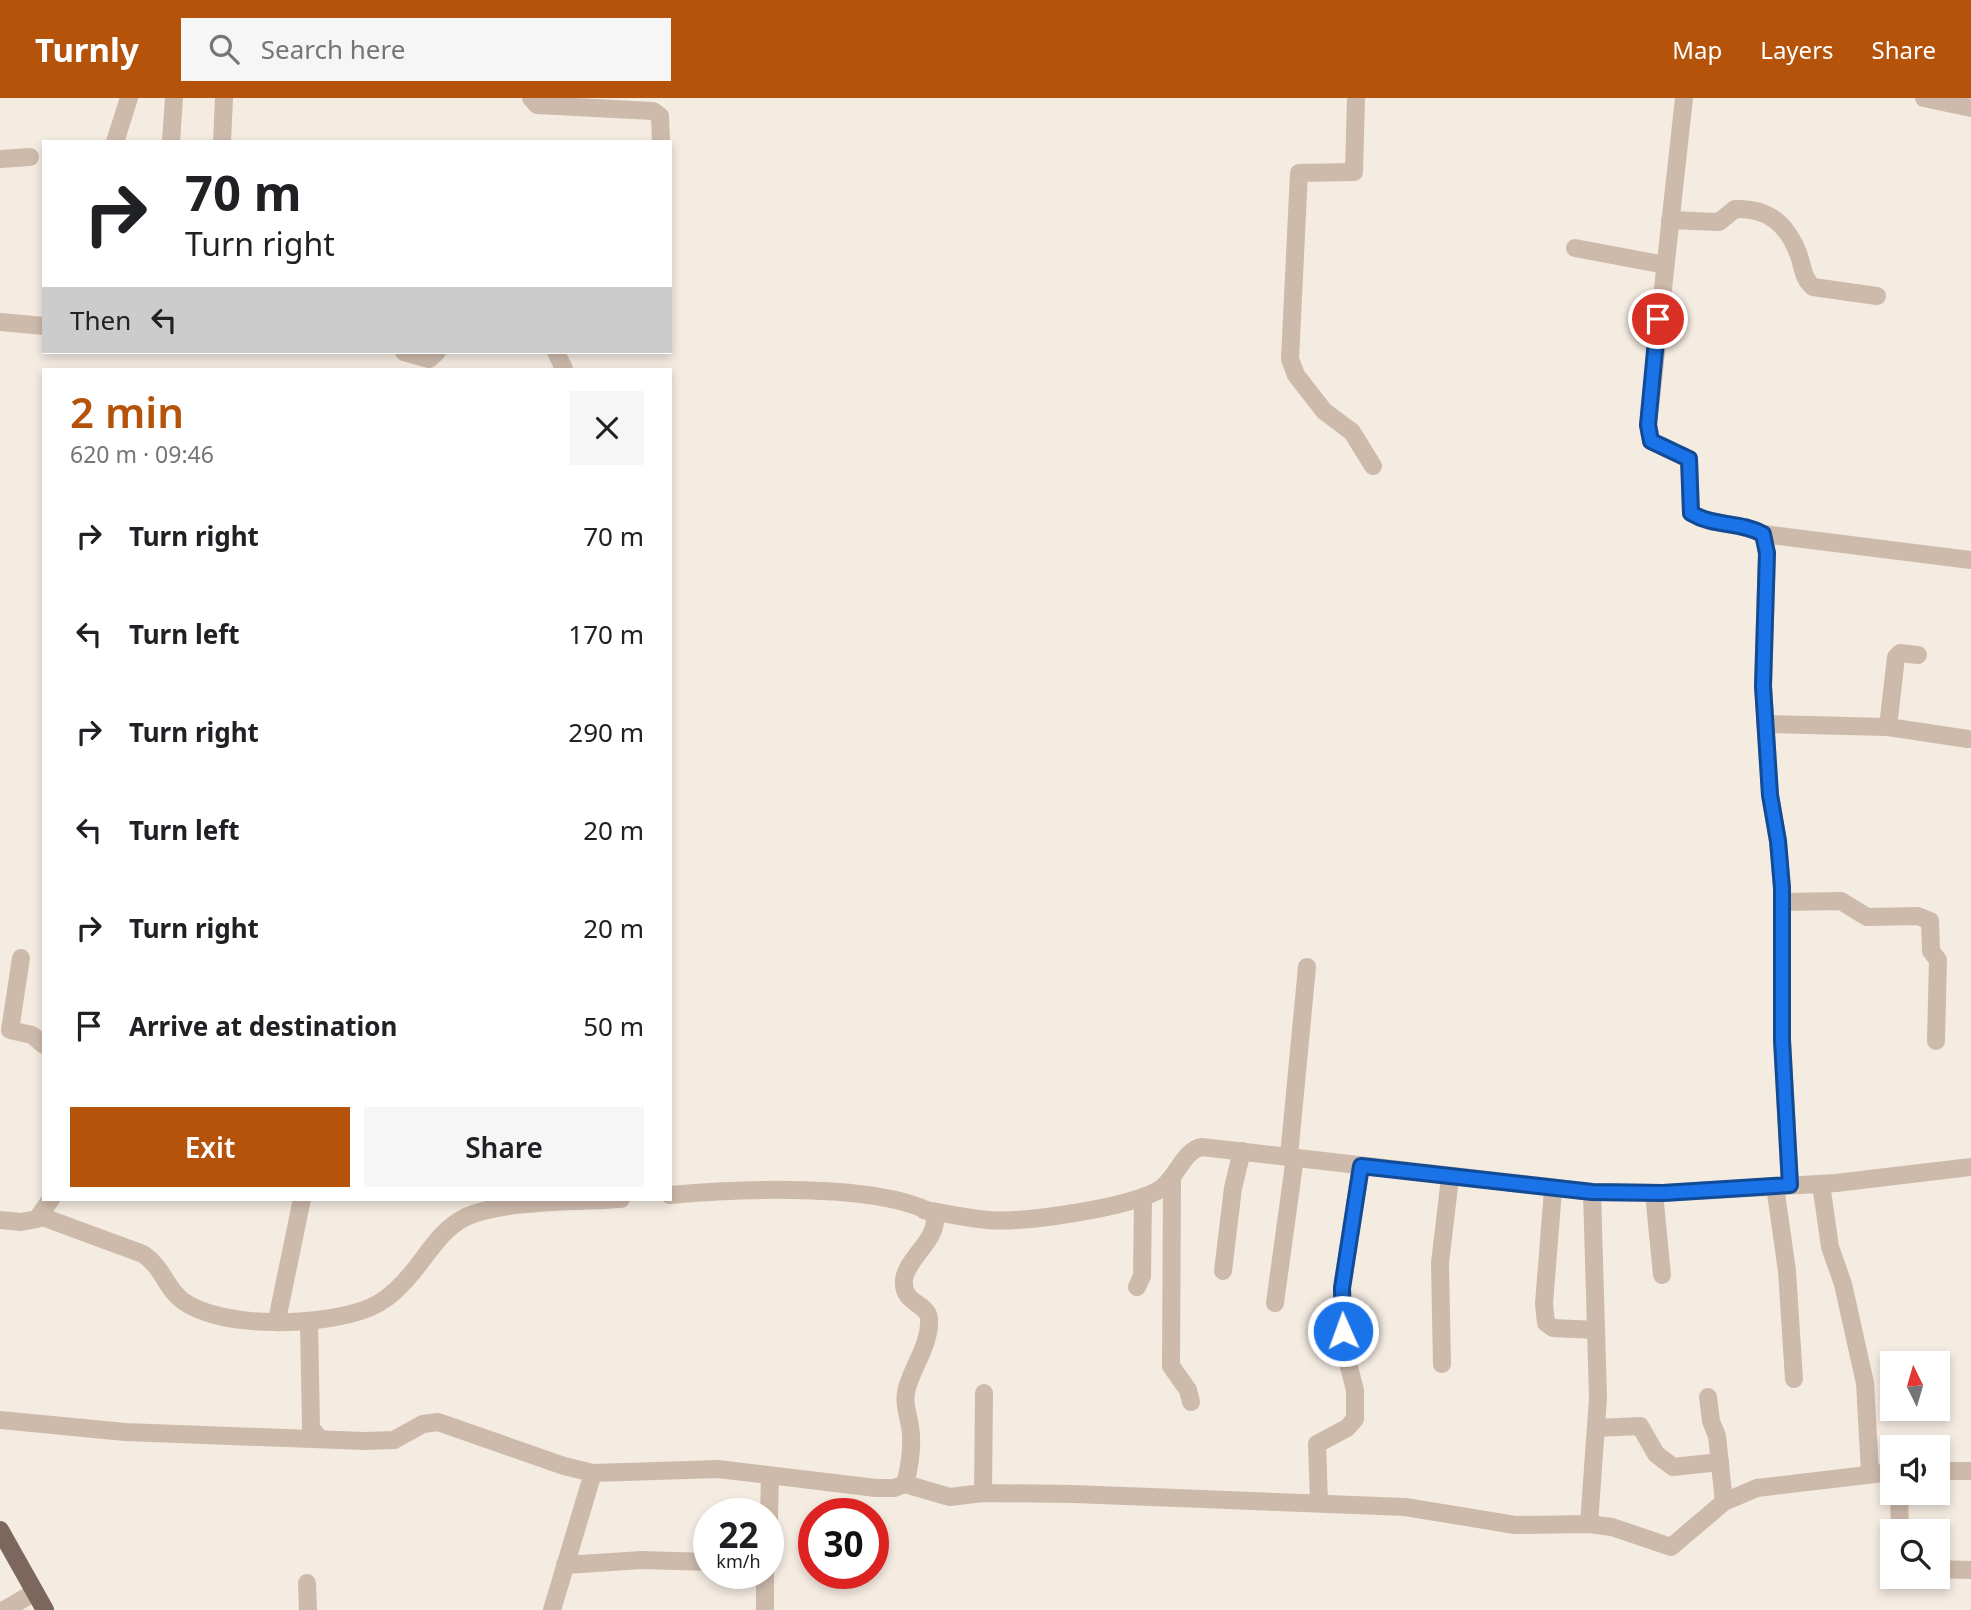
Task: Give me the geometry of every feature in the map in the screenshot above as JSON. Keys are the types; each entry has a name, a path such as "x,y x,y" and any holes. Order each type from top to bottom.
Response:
{"main road":[{"path":"0,1530 45,1610"}],"street":[{"path":"116,140 128,98"},
{"path":"171,140 174,98"},
{"path":"222,140 224,98"},
{"path":"531,98 537,105 653,111 660,116 661,140"},
{"path":"1356,98 1354,172 1299,173 1290,359 1296,375 1324,411 1352,432 1373,466"},
{"path":"1685,98 1648,425 1651,441 1689,459 1691,513 1706,522 1748,526 1763,534 1971,560"},
{"path":"1924,98 1971,108"},
{"path":"0,159 30,157"},
{"path":"1670,220 1719,222 1735,209 1772,215 1797,251 1805,278 1813,288 1878,296"},
{"path":"1575,248 1665,265"},
{"path":"0,322 42,326"},
{"path":"410,354 428,360"},
{"path":"1763,534 1767,553 1763,633 1765,724 1782,902 1783,1185 1794,1379"},
{"path":"1888,727 1896,657 1900,653 1918,655"},
{"path":"1765,724 1888,727 1968,738"},
{"path":"1782,902 1841,901 1867,917 1918,916 1930,921 1931,951 1938,959 1936,1041"},
{"path":"21,958 10,1030 32,1035 42,1043"},
{"path":"1275,1303 1292,1156 1307,967"},
{"path":"924,1210 989,1220 1038,1217 1143,1197 1172,1181 1196,1148 1292,1156 1450,1178 1592,1192 1654,1193 1821,1184 1971,1167"},
{"path":"1223,1272 1233,1188 1242,1151"},
{"path":"1319,1503 1317,1444 1347,1428 1355,1419 1355,1390 1344,1349 1342,1288 1361,1166"},
{"path":"1442,1364 1440,1263 1450,1178"},
{"path":"1172,1181 1171,1366 1188,1390 1191,1402"},
{"path":"1821,1184 1830,1247 1843,1284 1865,1383 1870,1473"},
{"path":"1553,1190 1544,1304 1546,1323 1553,1328 1596,1330"},
{"path":"672,1195 844,1192 876,1196 934,1214 935,1223 905,1272 903,1282 909,1298 924,1309 929,1319 919,1365 906,1395 912,1437 905,1483"},
{"path":"1589,1524 1596,1429 1592,1192"},
{"path":"1654,1193 1662,1275"},
{"path":"1137,1287 1142,1276 1143,1197"},
{"path":"0,1220 21,1223 40,1216 50,1201"},
{"path":"277,1320 302,1201"},
{"path":"40,1216 143,1254 157,1263 172,1291 204,1312 220,1317 309,1321 367,1309 381,1302 403,1283 451,1225 467,1216 502,1208 595,1201"},
{"path":"309,1321 311,1428 320,1439"},
{"path":"983,1493 984,1393"},
{"path":"1708,1397 1724,1502"},
{"path":"0,1420 125,1432 394,1440 423,1424 438,1422 564,1466 593,1473 692,1468 876,1488 894,1488 905,1483 950,1497 983,1493 1405,1507 1515,1525 1589,1524 1612,1527 1671,1547 1724,1502 1774,1484 1880,1473"},
{"path":"1596,1429 1640,1426 1656,1454 1673,1466 1720,1462"},
{"path":"1950,1471 1971,1471"},
{"path":"552,1610 593,1473"},
{"path":"769,1498 770,1477"},
{"path":"565,1564 642,1560 693,1562"},
{"path":"1950,1569 1971,1570"},
{"path":"307,1584 308,1610"},
{"path":"765,1589 765,1610"},
{"path":"4,1610 35,1592"}],"route":[{"path":"1343,1331 1342,1288 1361,1166 1553,1190 1592,1192 1663,1193 1790,1185 1782,1040 1782,888 1770,795 1763,686 1767,553 1763,534 1748,526 1706,522 1691,513 1692,483 1689,459 1651,441 1648,425 1658,319"}]}
